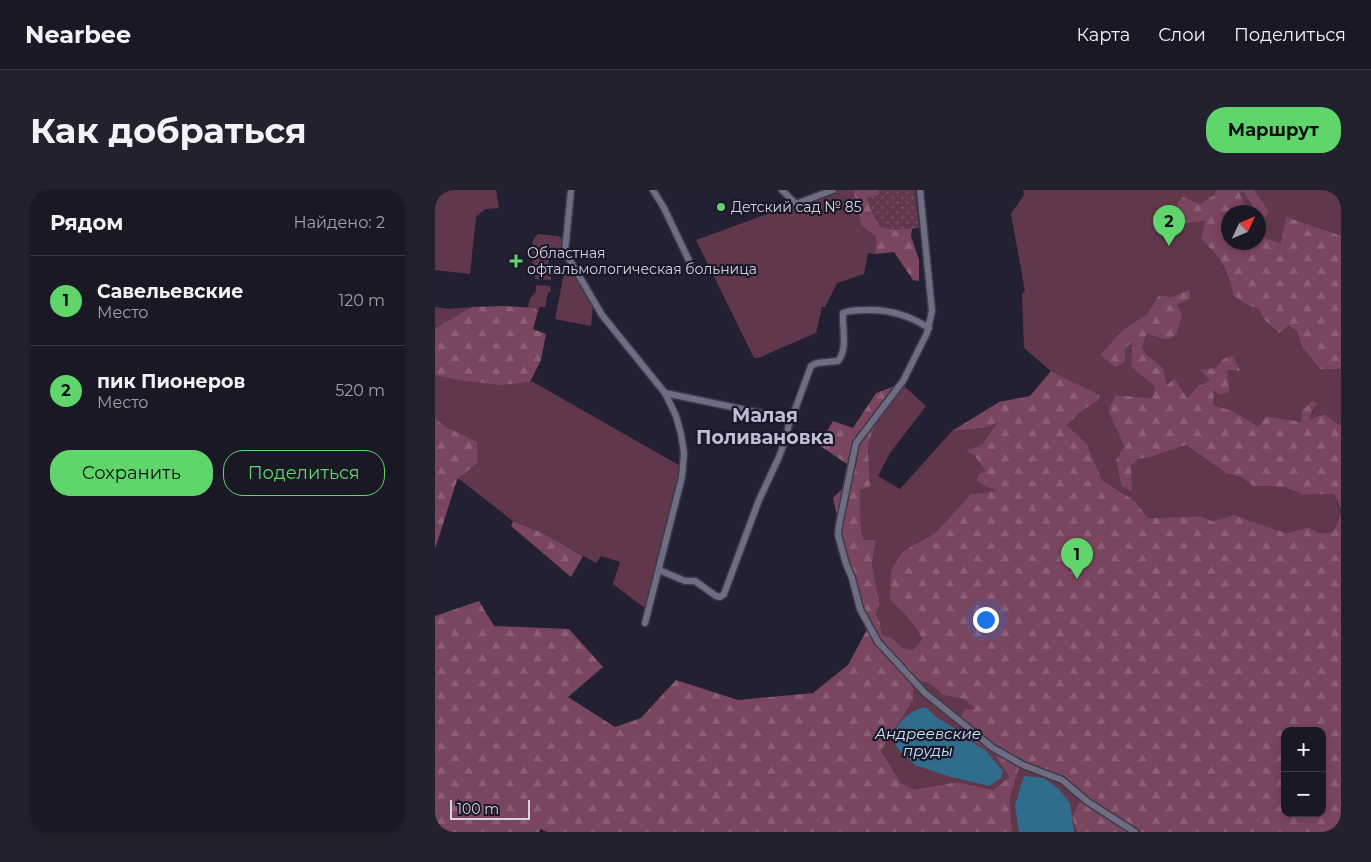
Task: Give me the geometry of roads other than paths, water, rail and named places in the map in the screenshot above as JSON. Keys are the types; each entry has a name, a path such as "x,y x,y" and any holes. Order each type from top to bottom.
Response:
{"street":[{"path":"571,190 565,252 602,315 665,393 676,416 681,434 684,466 645,623"},
{"path":"653,190 664,208 693,271"},
{"path":"782,190 796,204 833,190"},
{"path":"920,190 932,311 929,328 903,381 856,443 839,525 838,535 860,609 878,642 925,694 993,748 1023,764 1062,780 1088,802 1135,832"},
{"path":"659,570 685,581 695,581 716,596 720,597 724,594 759,500 779,457 786,438 789,419 793,415 811,366 817,362 838,361 841,358 844,347 843,314 852,310 883,309 911,317 929,328"},
{"path":"665,393 789,419"}],"water":[{"name":"Андреевские пруды","path":"926,707 937,718 985,750 1003,771 1001,778 989,786 948,776 915,765 898,749 892,738 897,727 909,714"},
{"path":"1024,776 1044,778 1059,789 1070,803 1074,832 1019,832 1015,805"}],"place":[{"name":"Детский сад № 85","path":"721,207"},
{"name":"пик Пионеров","path":"1169,246"},
{"name":"Областная офтальмологическая больница","path":"516,261"},
{"name":"Савельевские","path":"1077,579"}],"district":[{"name":"Малая Поливановка","path":"765,426"}]}
